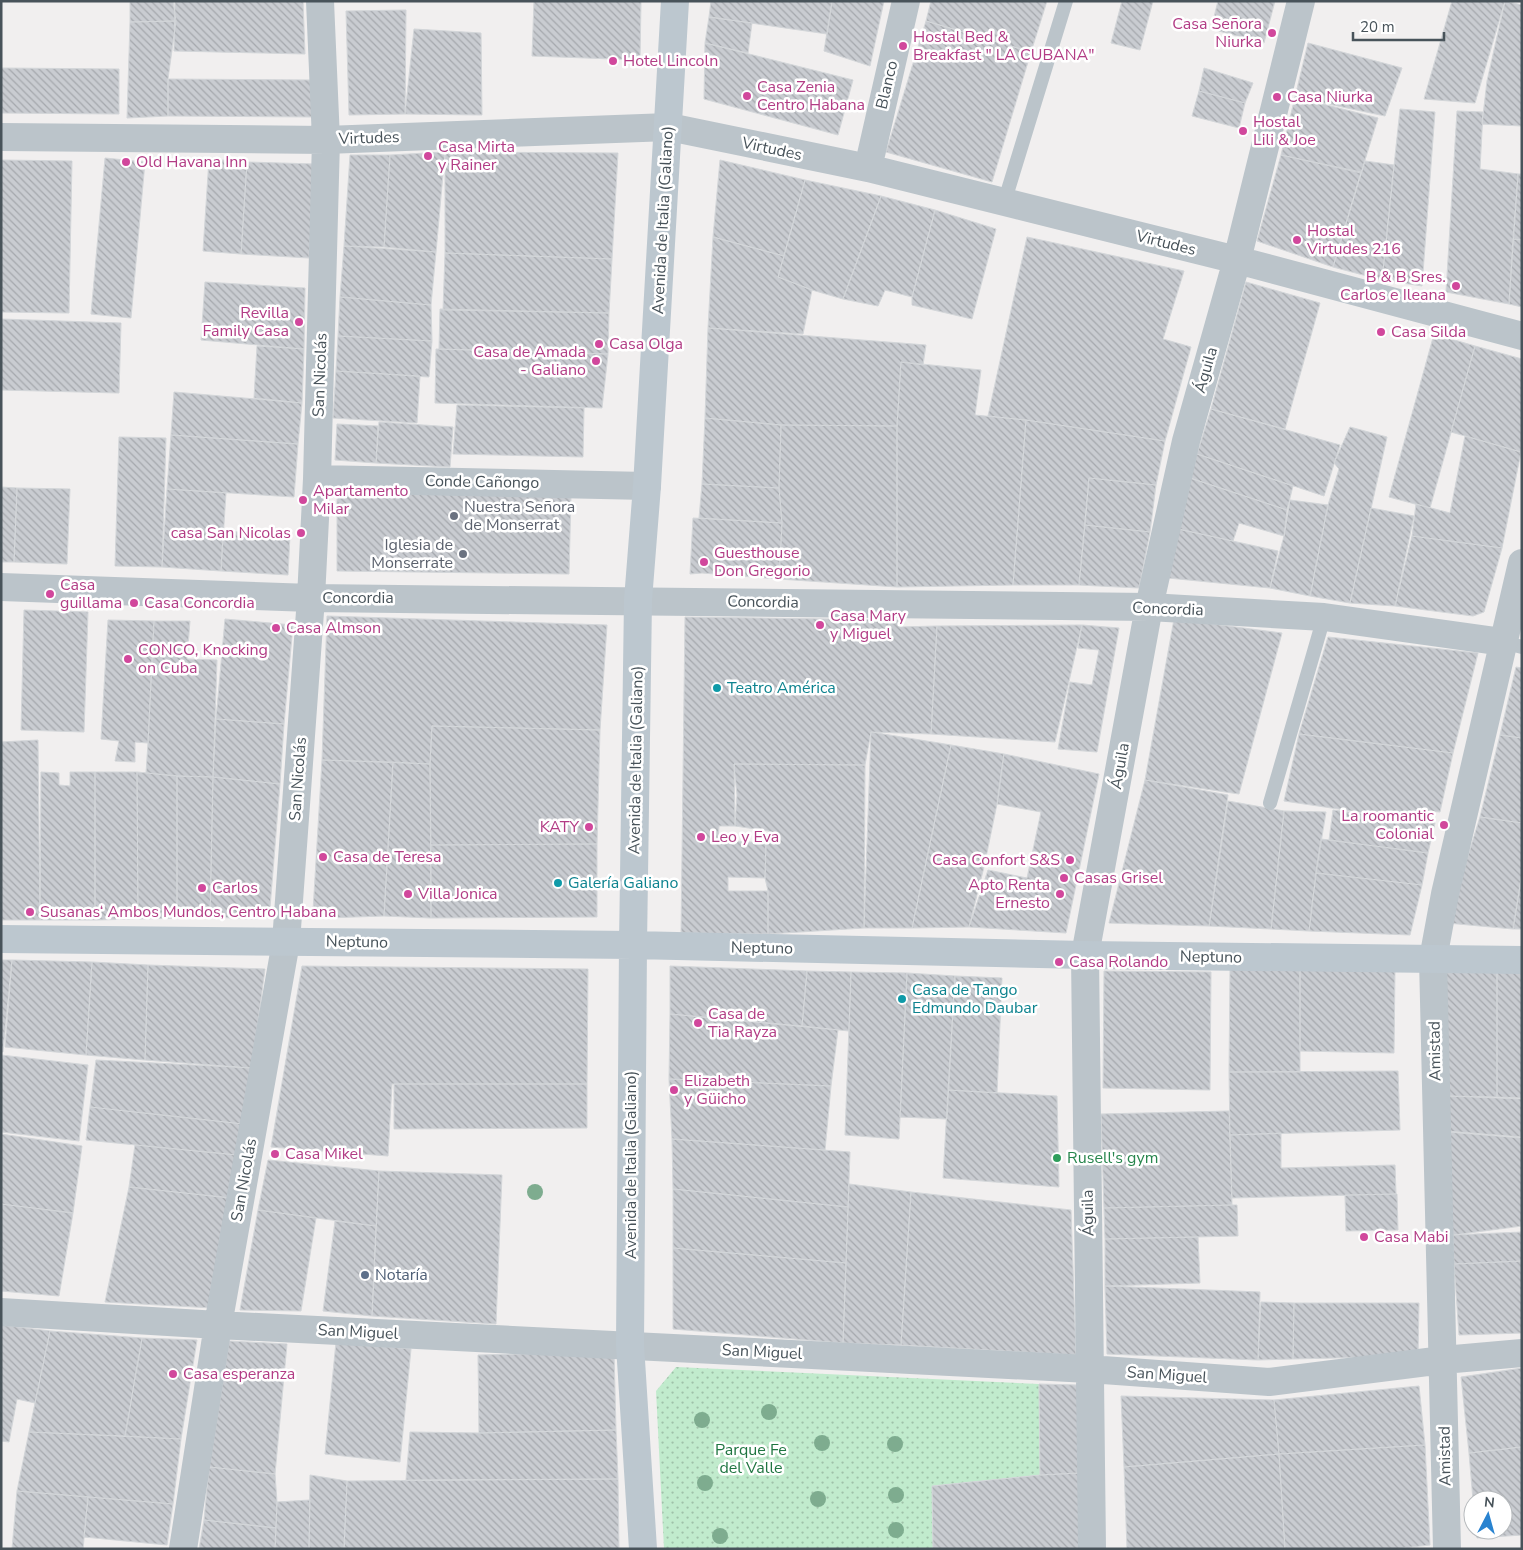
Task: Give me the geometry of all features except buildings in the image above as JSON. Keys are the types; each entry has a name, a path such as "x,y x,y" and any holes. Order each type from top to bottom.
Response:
{"main road":[{"name":"Avenida de Italia (Galiano)","path":"643,1549 630,1345 638,600 647,486 675,1"},
{"name":"Neptuno","path":"1,939 633,945 1085,956 1522,960"}],"street":[{"name":"San Nicolás","path":"183,1549 218,1325 286,942 311,598 317,479 326,140 320,1"},
{"name":"Blanco","path":"868,168 906,1"},
{"name":"Águila","path":"1092,1549 1085,956 1150,607 1186,441 1237,260 1301,1"},
{"name":"Virtudes","path":"1,137 326,140 669,127 868,168 1237,260 1522,336"},
{"name":"Conde Cañongo","path":"317,479 647,486"},
{"name":"Amistad","path":"1447,1549 1433,959 1446,894 1512,644 1522,563"},
{"name":"Concordia","path":"1,587 311,598 638,600 1150,607 1324,617 1512,644"},
{"name":"San Miguel","path":"1,1312 218,1325 1089,1369 1269,1382 1443,1360 1522,1353"}],"lane":[{"path":"1004,203 1066,1"},
{"path":"1270,803 1324,617"}],"green space":[{"name":"Parque Fe del Valle","path":"676,1367 1039,1384 1040,1475 932,1486 933,1549 664,1549 656,1391"}],"place":[{"name":"Casa Señora Niurka","path":"1272,33"},
{"name":"Hostal Bed & Breakfast \" LA CUBANA\"","path":"903,46"},
{"name":"Hotel Lincoln","path":"613,61"},
{"name":"Casa Zenia Centro Habana","path":"747,96"},
{"name":"Casa Niurka","path":"1277,97"},
{"name":"Hostal Lili & Joe","path":"1243,131"},
{"name":"Casa Mirta y Rainer","path":"428,156"},
{"name":"Old Havana Inn","path":"126,162"},
{"name":"Hostal Virtudes 216","path":"1297,240"},
{"name":"B & B Sres. Carlos e Ileana","path":"1456,286"},
{"name":"Revilla Family Casa","path":"299,322"},
{"name":"Casa Silda","path":"1381,332"},
{"name":"Casa Olga","path":"599,344"},
{"name":"Casa de Amada - Galiano","path":"596,361"},
{"name":"Apartamento Milar","path":"303,500"},
{"name":"Nuestra Señora de Monserrat","path":"454,516"},
{"name":"casa San Nicolas","path":"301,533"},
{"name":"Iglesia de Monserrate","path":"463,554"},
{"name":"Guesthouse Don Gregorio","path":"704,562"},
{"name":"Casa guillama","path":"50,594"},
{"name":"Casa Concordia","path":"134,603"},
{"name":"Casa Mary y Miguel","path":"820,625"},
{"name":"Casa Almson","path":"276,628"},
{"name":"CONCO, Knocking on Cuba","path":"128,659"},
{"name":"Teatro América","path":"717,688"},
{"name":"La roomantic Colonial","path":"1444,825"},
{"name":"KATY","path":"589,827"},
{"name":"Leo y Eva","path":"701,837"},
{"name":"Casa de Teresa","path":"323,857"},
{"name":"Casa Confort S&S","path":"1070,860"},
{"name":"Casas Grisel","path":"1064,878"},
{"name":"Galería Galiano","path":"558,883"},
{"name":"Carlos","path":"202,888"},
{"name":"Villa Jonica","path":"408,894"},
{"name":"Apto Renta Ernesto","path":"1060,894"},
{"name":"Susanas‘ Ambos Mundos, Centro Habana","path":"30,912"},
{"name":"Casa Rolando","path":"1059,962"},
{"name":"Casa de Tango Edmundo Daubar","path":"902,999"},
{"name":"Casa de Tia Rayza","path":"698,1023"},
{"name":"Elizabeth y Güicho","path":"674,1090"},
{"name":"Casa Mikel","path":"275,1154"},
{"name":"Rusell's gym","path":"1057,1158"},
{"name":"Casa Mabi","path":"1364,1237"},
{"name":"Notaría","path":"365,1275"},
{"name":"Casa esperanza","path":"173,1374"}]}
